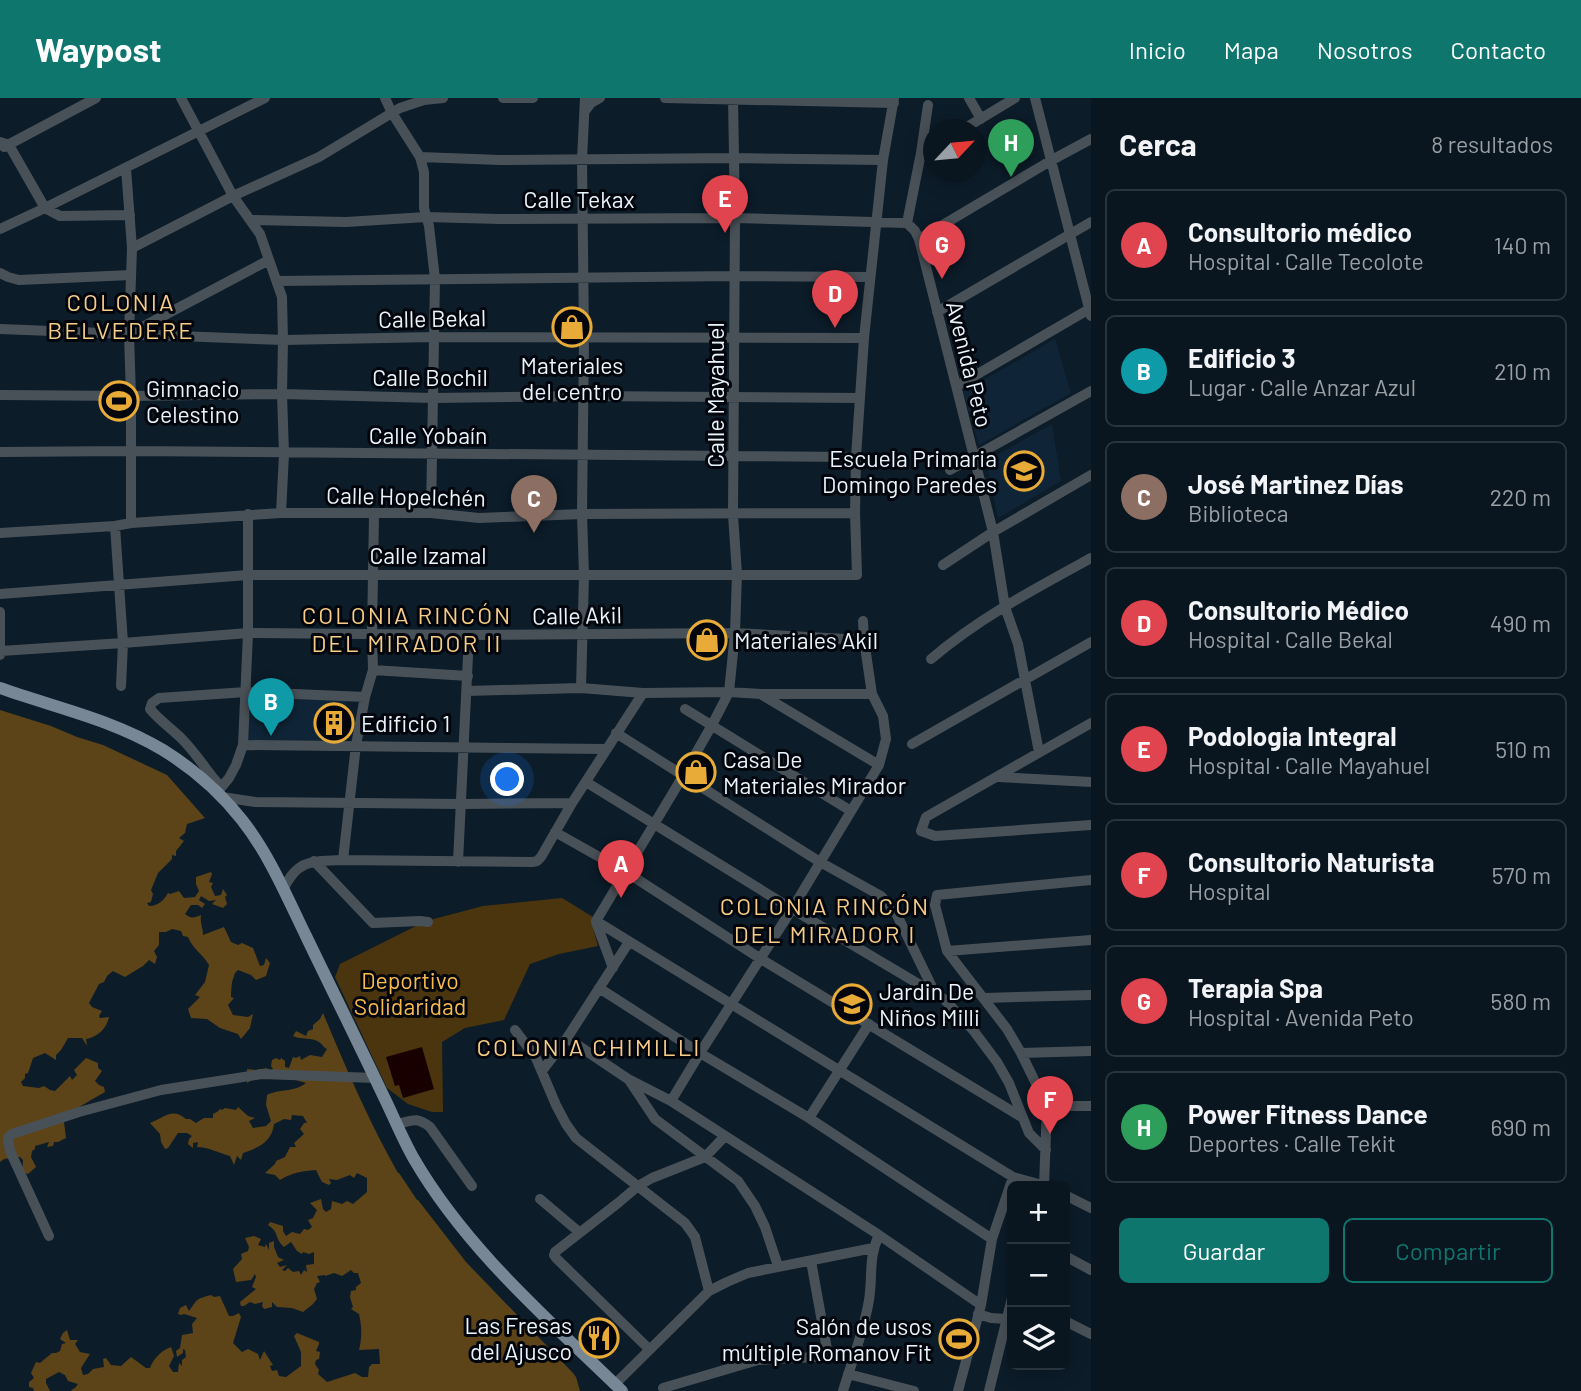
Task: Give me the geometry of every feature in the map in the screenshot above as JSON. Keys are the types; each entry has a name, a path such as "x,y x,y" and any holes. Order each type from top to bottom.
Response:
{"main road":[{"path":"0,688 82,713 122,729 162,750 220,792 258,842 414,1159 450,1213 507,1280 618,1387"}],"street":[{"path":"96,98 3,145 45,208 60,216 130,215"},
{"path":"181,98 233,196 260,234 282,297 284,454 281,513"},
{"path":"0,229 265,98"},
{"path":"385,98 420,157 424,172 424,208 429,226 435,279 431,513"},
{"path":"132,248 233,196 319,157 407,104 443,98"},
{"path":"503,98 533,98"},
{"path":"581,688 584,575 582,159 585,98"},
{"path":"584,112 591,103 600,98"},
{"path":"665,98 894,101 883,160 864,338 855,513"},
{"name":"Calle Mayahuel","path":"729,692 737,574 733,514 733,98"},
{"path":"969,98 981,119 1015,98"},
{"path":"957,386 1090,311 1034,98"},
{"path":"907,223 928,106"},
{"path":"919,239 1091,139"},
{"path":"420,157 500,160 883,160"},
{"path":"126,168 132,248 129,335 131,523"},
{"name":"Calle Tekax","path":"251,220 346,222 426,217 735,218 907,223"},
{"path":"937,312 1091,222"},
{"name":"Avenida Peto","path":"907,223 919,239 957,386 993,532 1005,607 1018,643 1039,752"},
{"path":"129,335 269,260"},
{"path":"0,273 19,280 131,275"},
{"path":"277,281 734,276 870,278"},
{"name":"Calle Bekal","path":"0,329 283,340 435,337 864,338"},
{"path":"950,470 1091,391"},
{"name":"Calle Bochil","path":"0,395 860,398"},
{"name":"Calle Yobaín","path":"0,453 856,457"},
{"path":"943,565 993,532 1091,475"},
{"name":"Calle Hopelchén","path":"0,533 281,513 431,513 480,518 582,514 855,513"},
{"name":"Calle Izamal","path":"0,594 248,575 857,575 855,513"},
{"path":"220,792 236,765 243,745 248,633 248,514"},
{"path":"343,860 356,745 373,670 374,514"},
{"path":"115,526 123,643 121,686"},
{"path":"931,659 966,630 1091,558"},
{"path":"0,611 1,653"},
{"path":"671,1101 879,765 886,739 883,716 872,694 863,621"},
{"name":"Calle Akil","path":"1,653 248,633 735,633 864,640"},
{"path":"458,862 469,635"},
{"path":"912,744 1091,642"},
{"path":"373,670 468,676"},
{"path":"467,691 581,688 643,693 872,694"},
{"path":"365,697 246,692 159,698 152,703 150,709 183,740 220,792 255,802 572,803"},
{"path":"596,921 683,776 729,692"},
{"path":"283,890 296,869 314,861 537,861 643,693"},
{"path":"761,694 879,765"},
{"path":"685,709 851,811"},
{"path":"1091,723 926,817 921,831 935,836 1091,825"},
{"path":"616,733 820,862 881,895 896,913 931,985 931,993"},
{"path":"243,745 605,750"},
{"path":"999,777 1091,782"},
{"path":"586,782 944,999 973,1030 997,1062 1009,1083 1029,1133 1046,1150"},
{"path":"242,820 255,802"},
{"path":"555,832 626,872 761,959 1023,1118"},
{"path":"314,861 373,923 428,922"},
{"path":"1045,1181 1046,1106 1007,1029 947,951 935,905 937,895 1091,881"},
{"path":"596,921 1013,1177 1027,1181"},
{"path":"596,921 613,968"},
{"path":"947,951 1091,940"},
{"path":"542,1071 567,1038 629,942"},
{"path":"599,988 700,1053 809,1118 992,1239"},
{"path":"984,998 1091,995"},
{"path":"809,1118 869,1024"},
{"path":"515,1031 536,1058 556,1105 576,1138 685,1223 695,1237 709,1291"},
{"path":"567,1038 628,1079 671,1101 879,1235 991,1318 1006,1319"},
{"path":"1021,1053 1091,1051"},
{"path":"49,1236 10,1151 8,1138 12,1134 79,1112 161,1090 262,1074 375,1078"},
{"path":"628,1079 654,1119 738,1181 765,1227 778,1266"},
{"path":"1046,1106 1091,1106"},
{"path":"398,1124 413,1119 430,1127 472,1186"},
{"path":"649,1349 556,1258 555,1252 638,1186 705,1157 724,1136"},
{"path":"958,1391 979,1310 992,1239 1013,1177"},
{"path":"1070,1198 1091,1208"},
{"path":"540,1199 579,1232"},
{"path":"843,1391 869,1300 873,1248 879,1235"},
{"path":"618,1387 649,1349 709,1291 748,1273 873,1248"},
{"path":"1070,1258 1091,1269"},
{"path":"811,1261 828,1355"},
{"path":"989,1391 1009,1307"},
{"path":"1070,1324 1091,1334"},
{"path":"663,1388 758,1360 855,1354"},
{"path":"848,1374 914,1391"}],"shaded area":[{"path":"1055,339 1071,393 979,445 963,392"},
{"name":"Escuela Primaria Domingo Paredes","path":"1052,424 1061,481 998,518 986,461"},
{"path":"250,698 346,699 346,742 248,744"},
{"path":"0,710 103,745 167,775 205,818 187,824 185,833 179,838 184,841 176,851 176,856 172,855 172,859 158,873 151,890 151,902 147,903 149,906 155,905 168,893 179,891 184,898 195,897 199,891 196,877 211,872 209,882 213,883 211,887 215,896 221,895 223,889 227,895 227,904 223,908 212,904 216,900 209,901 201,896 199,900 205,904 202,908 191,905 185,914 193,918 201,915 203,935 224,927 231,942 253,948 260,966 264,965 266,958 270,963 266,976 256,980 238,970 235,973 231,994 234,998 228,1005 233,1015 248,1017 253,1014 250,1028 241,1039 238,1034 220,1028 207,1019 191,1018 188,1009 200,997 195,995 205,982 209,965 181,931 172,929 159,932 159,945 154,951 157,957 155,964 149,960 125,977 113,971 107,976 104,982 99,984 89,1003 102,1011 100,1018 109,1017 104,1028 86,1039 87,1046 82,1038 68,1038 56,1055 56,1060 45,1053 33,1058 28,1073 21,1082 23,1086 44,1086 55,1091 70,1076 72,1080 77,1075 74,1070 86,1058 98,1063 98,1068 102,1071 95,1081 104,1087 105,1092 60,1118 64,1122 66,1138 54,1142 53,1146 47,1147 49,1142 35,1146 31,1157 36,1167 28,1174 22,1172 23,1160 20,1157 0,1162"},
{"path":"323,1013 349,1074 398,1173 466,1262 573,1373 580,1391 72,1391 78,1384 68,1381 65,1375 59,1372 46,1379 50,1391 34,1391 29,1387 29,1382 34,1378 31,1373 36,1362 40,1363 52,1353 60,1351 62,1344 66,1343 60,1339 67,1330 70,1340 78,1340 75,1344 80,1352 90,1354 81,1368 83,1375 104,1367 103,1359 106,1358 111,1365 121,1366 131,1357 150,1368 158,1355 171,1347 174,1356 169,1366 173,1372 178,1372 179,1363 182,1366 182,1360 186,1357 185,1350 177,1357 176,1351 180,1348 182,1335 193,1333 192,1324 197,1318 178,1314 180,1308 186,1305 189,1311 197,1300 211,1295 220,1296 229,1316 239,1313 241,1317 233,1343 242,1352 248,1349 258,1354 260,1360 264,1351 273,1365 270,1366 272,1371 277,1370 279,1376 286,1377 301,1366 301,1352 294,1336 297,1333 319,1342 316,1351 320,1352 319,1359 315,1364 319,1370 318,1374 327,1382 355,1373 368,1377 369,1367 372,1364 380,1364 379,1349 359,1350 360,1319 359,1314 351,1309 353,1307 350,1297 351,1291 356,1290 361,1283 358,1273 351,1270 342,1276 334,1273 317,1276 320,1282 314,1289 317,1299 303,1312 277,1307 272,1302 272,1307 264,1309 263,1302 250,1302 241,1306 240,1302 256,1289 252,1287 256,1277 255,1274 251,1280 236,1282 233,1269 242,1259 241,1254 248,1251 245,1238 254,1236 261,1239 258,1245 265,1247 266,1244 269,1250 269,1243 274,1241 278,1257 284,1260 277,1263 280,1267 287,1265 282,1270 288,1268 293,1272 299,1271 301,1275 304,1270 307,1272 306,1265 314,1264 314,1252 302,1254 291,1242 284,1247 268,1225 270,1222 283,1226 286,1236 292,1232 300,1234 304,1229 312,1227 308,1220 313,1218 317,1210 310,1203 321,1199 326,1212 331,1209 332,1201 342,1204 347,1201 353,1204 367,1192 367,1178 357,1173 354,1178 350,1175 337,1180 329,1179 329,1185 322,1182 316,1170 297,1173 280,1180 275,1175 265,1173 276,1161 285,1157 290,1147 296,1147 294,1143 304,1134 300,1129 307,1123 303,1116 292,1115 291,1120 284,1119 274,1124 267,1140 243,1153 241,1160 237,1156 234,1165 230,1156 197,1147 198,1142 193,1143 193,1148 188,1144 192,1136 187,1133 178,1133 165,1149 160,1134 150,1123 176,1114 196,1123 204,1118 213,1118 213,1114 220,1109 236,1110 238,1107 248,1116 255,1118 249,1121 253,1128 266,1126 271,1121 266,1105 267,1095 306,1083 285,1075 247,1083 247,1069 267,1068 270,1071 273,1069 272,1060 276,1058 285,1061 285,1067 289,1068 293,1057 300,1056 301,1060 310,1055 322,1057 327,1049 319,1042 293,1036 296,1031 306,1036"},
{"path":"422,1047 434,1089 403,1098 399,1085 395,1086 386,1057"}],"green space":[{"name":"Deportivo Solidaridad","path":"562,898 593,917 592,924 598,946 559,954 530,964 504,1020 465,1028 442,1042 443,1112 432,1112 408,1104 387,1088 335,977 340,964 426,921 483,906"}],"place":[{"name":"Power Fitness Dance","path":"1011,177"},
{"name":"Podologia Integral","path":"725,233"},
{"name":"Terapia Spa","path":"942,279"},
{"name":"Materiales del centro","path":"572,327"},
{"name":"Consultorio Médico","path":"835,328"},
{"name":"Gimnacio Celestino","path":"119,401"},
{"name":"Escuela Primaria Domingo Paredes","path":"1024,471"},
{"name":"José Martinez Días","path":"534,533"},
{"name":"Materiales Akil","path":"707,640"},
{"name":"Edificio 1","path":"334,723"},
{"name":"Edificio 3","path":"271,736"},
{"name":"Casa De Materiales Mirador","path":"696,772"},
{"name":"Consultorio médico","path":"621,898"},
{"name":"Jardin De Niños Milli","path":"852,1004"},
{"name":"Consultorio Naturista","path":"1050,1134"},
{"name":"Las Fresas del Ajusco","path":"599,1338"},
{"name":"Salón de usos múltiple Romanov Fit","path":"959,1339"}],"district":[{"name":"COLONIA BELVEDERE","path":"121,315"},
{"name":"COLONIA RINCÓN DEL MIRADOR II","path":"407,628"},
{"name":"COLONIA RINCÓN DEL MIRADOR I","path":"825,919"},
{"name":"COLONIA CHIMILLI","path":"589,1046"}]}
